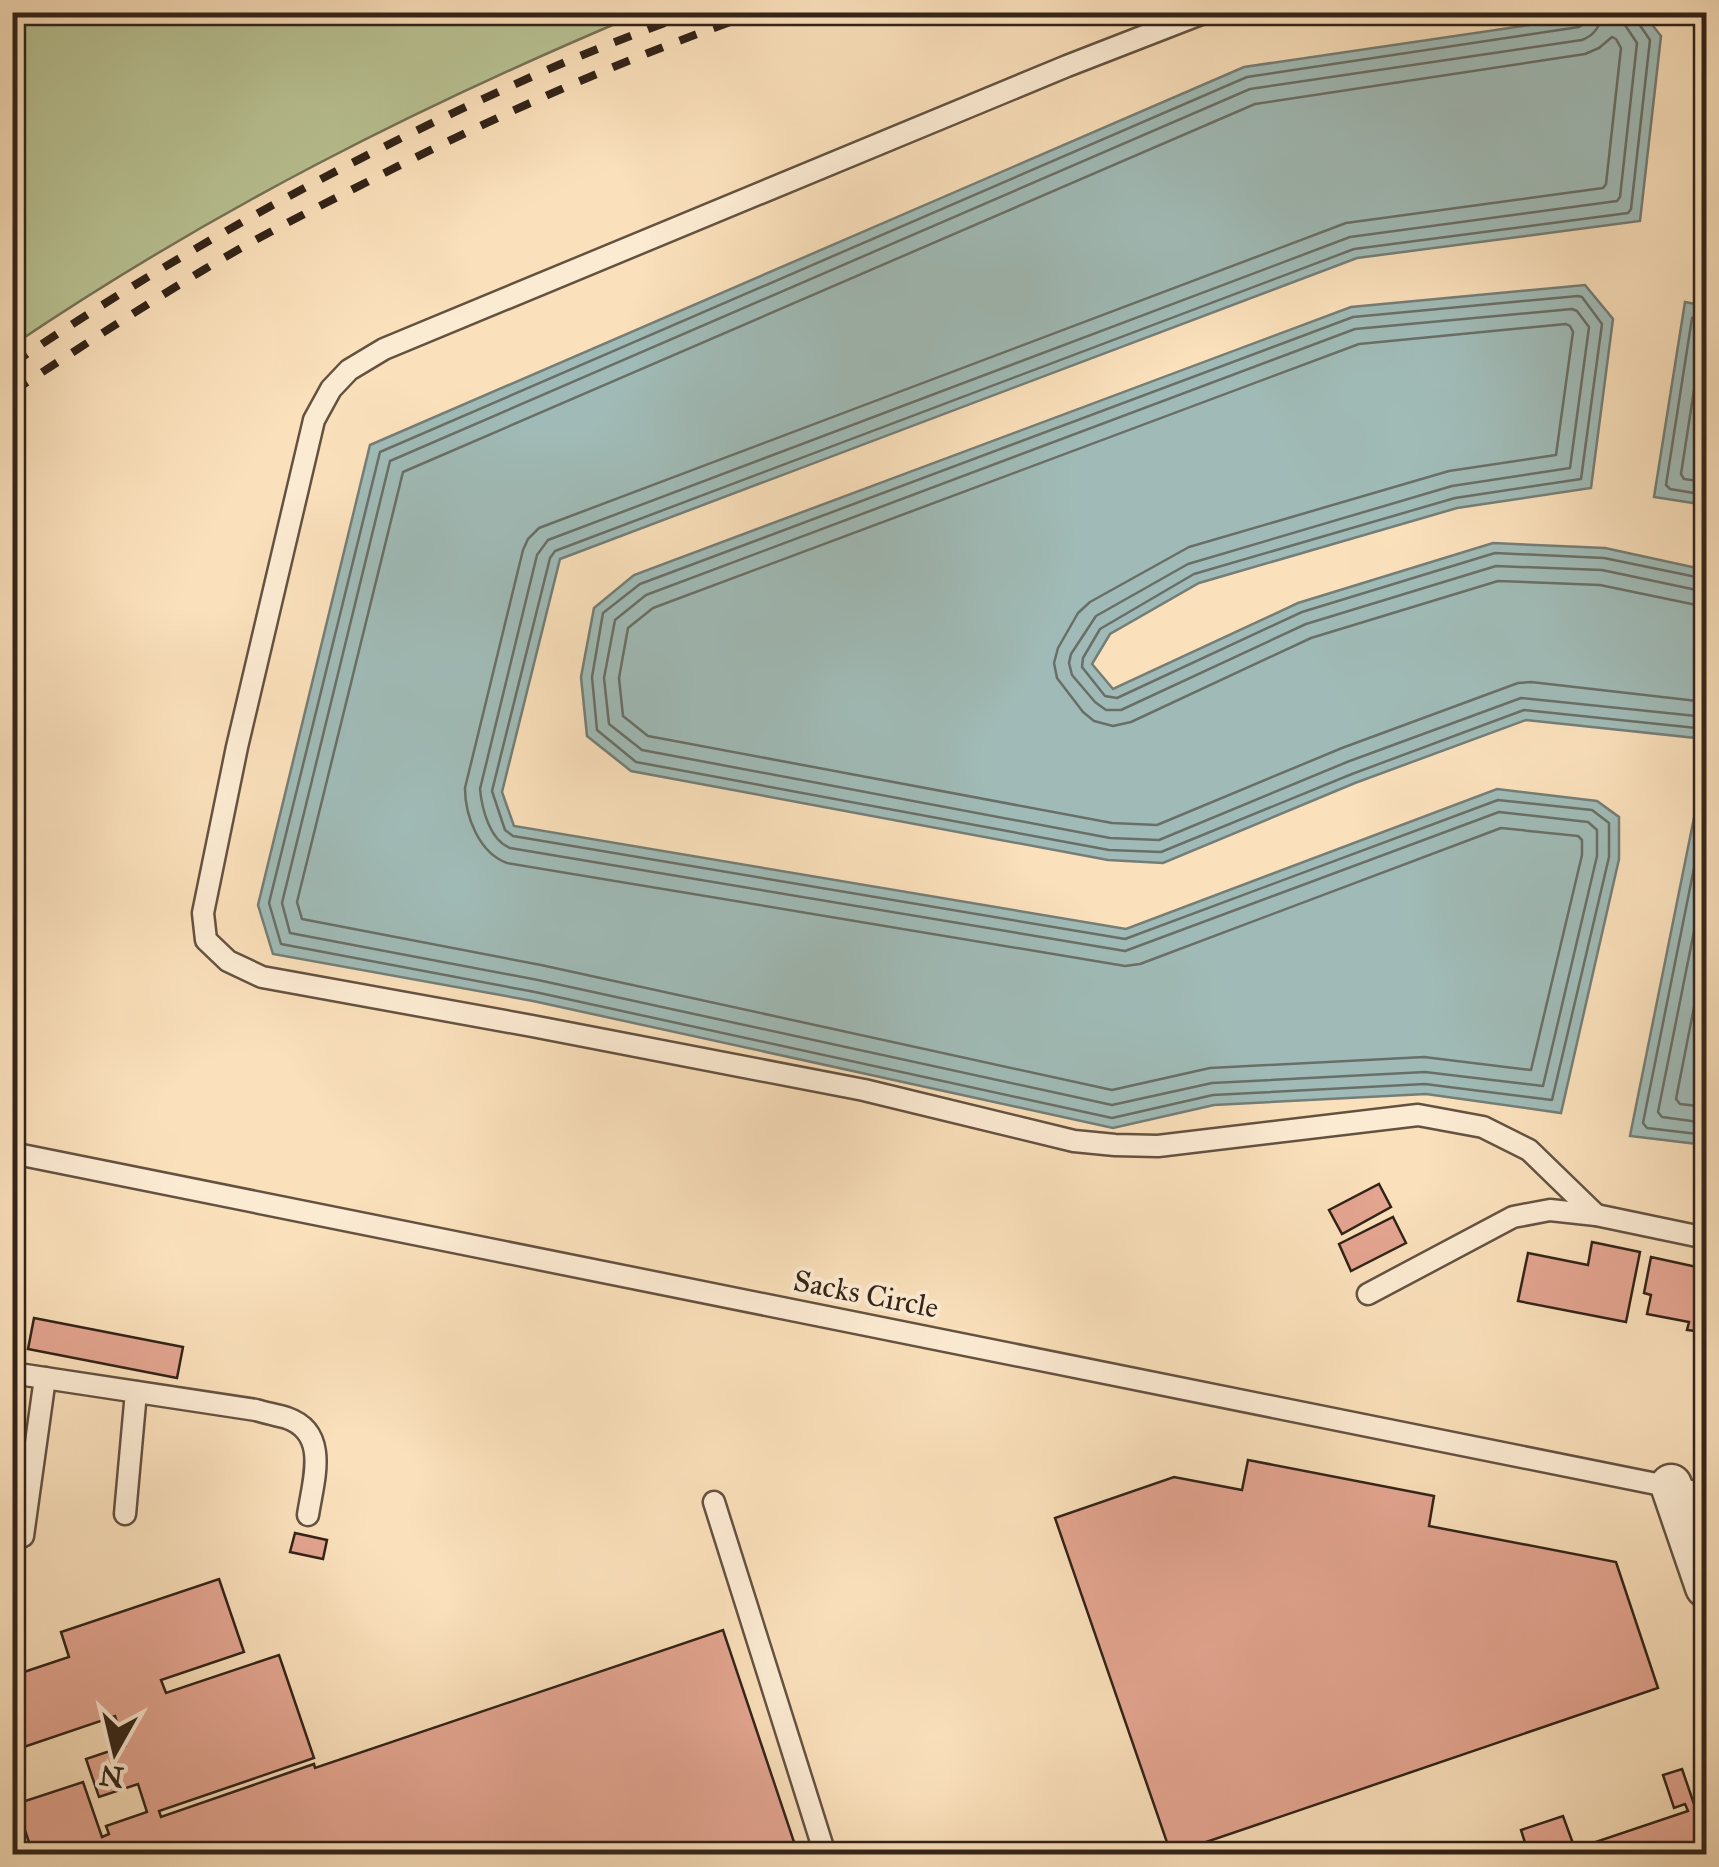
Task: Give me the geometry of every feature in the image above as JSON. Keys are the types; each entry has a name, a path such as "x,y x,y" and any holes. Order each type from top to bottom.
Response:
{"street":[{"path":"1689,1490 1706,1586"}],"lane":[{"path":"1206,12 384,349 349,370 330,389 314,420 202,913 206,940 228,961 262,978 864,1090 1074,1141 1158,1146 1418,1115 1482,1127 1528,1150 1596,1215"},
{"name":"Sacks Circle","path":"12,1154 1689,1490"},
{"path":"1368,1294 1513,1216 1550,1210 1596,1215 1706,1238"},
{"path":"12,1373 256,1410 291,1419 308,1431 317,1448 308,1516"},
{"path":"23,1536 45,1378"},
{"path":"125,1514 136,1392"},
{"path":"714,1502 825,1854"}],"green space":[{"path":"13,12 641,13 477,85 319,163 164,249 13,345"}],"water":[{"path":"1610,13 1643,13 1661,36 1640,221 1357,258 560,559 502,792 514,826 1126,929 1497,789 1597,801 1619,817 1619,859 1561,1113 1426,1094 1214,1105 1113,1128 533,1001 273,954 258,905 370,445 1244,67"},
{"path":"1585,285 1613,319 1591,488 1457,508 1199,583 1110,634 1092,664 1113,689 1298,603 1493,543 1605,548 1706,570 1706,739 1526,720 1355,783 1163,863 1108,860 631,771 587,736 581,677 594,608 634,575 1351,307"},
{"path":"1685,302 1706,306 1706,505 1654,497"},
{"path":"1706,758 1706,1145 1630,1136"}],"building":[{"path":"1379,1184 1391,1207 1342,1234 1329,1210"},
{"path":"1393,1217 1406,1243 1351,1271 1339,1244"},
{"path":"1592,1242 1640,1252 1626,1322 1518,1301 1528,1253 1588,1265"},
{"path":"1651,1257 1706,1269 1706,1290 1696,1331 1687,1330 1689,1322 1647,1314 1651,1295 1644,1293"},
{"path":"34,1318 183,1347 177,1378 28,1349"},
{"path":"1248,1460 1434,1496 1429,1526 1616,1562 1658,1688 1171,1854 1055,1518 1174,1477 1242,1490"},
{"path":"295,1533 327,1540 323,1559 290,1552"},
{"path":"219,1579 244,1652 161,1680 166,1693 279,1655 314,1758 159,1811 161,1817 723,1630 798,1854 33,1854 16,1804 83,1782 102,1837 109,1834 106,1826 147,1812 138,1784 99,1797 86,1759 125,1746 115,1716 12,1751 12,1676 69,1657 61,1632"},
{"path":"1682,1769 1706,1839 1706,1854 1537,1854 1535,1846 1527,1849 1521,1830 1563,1816 1575,1849 1688,1811 1685,1804 1674,1808 1663,1775"}],"railway":[{"path":"12,364 137,284 330,174 531,77 693,12"},
{"path":"12,392 205,269 346,192 560,90 759,12"}]}
